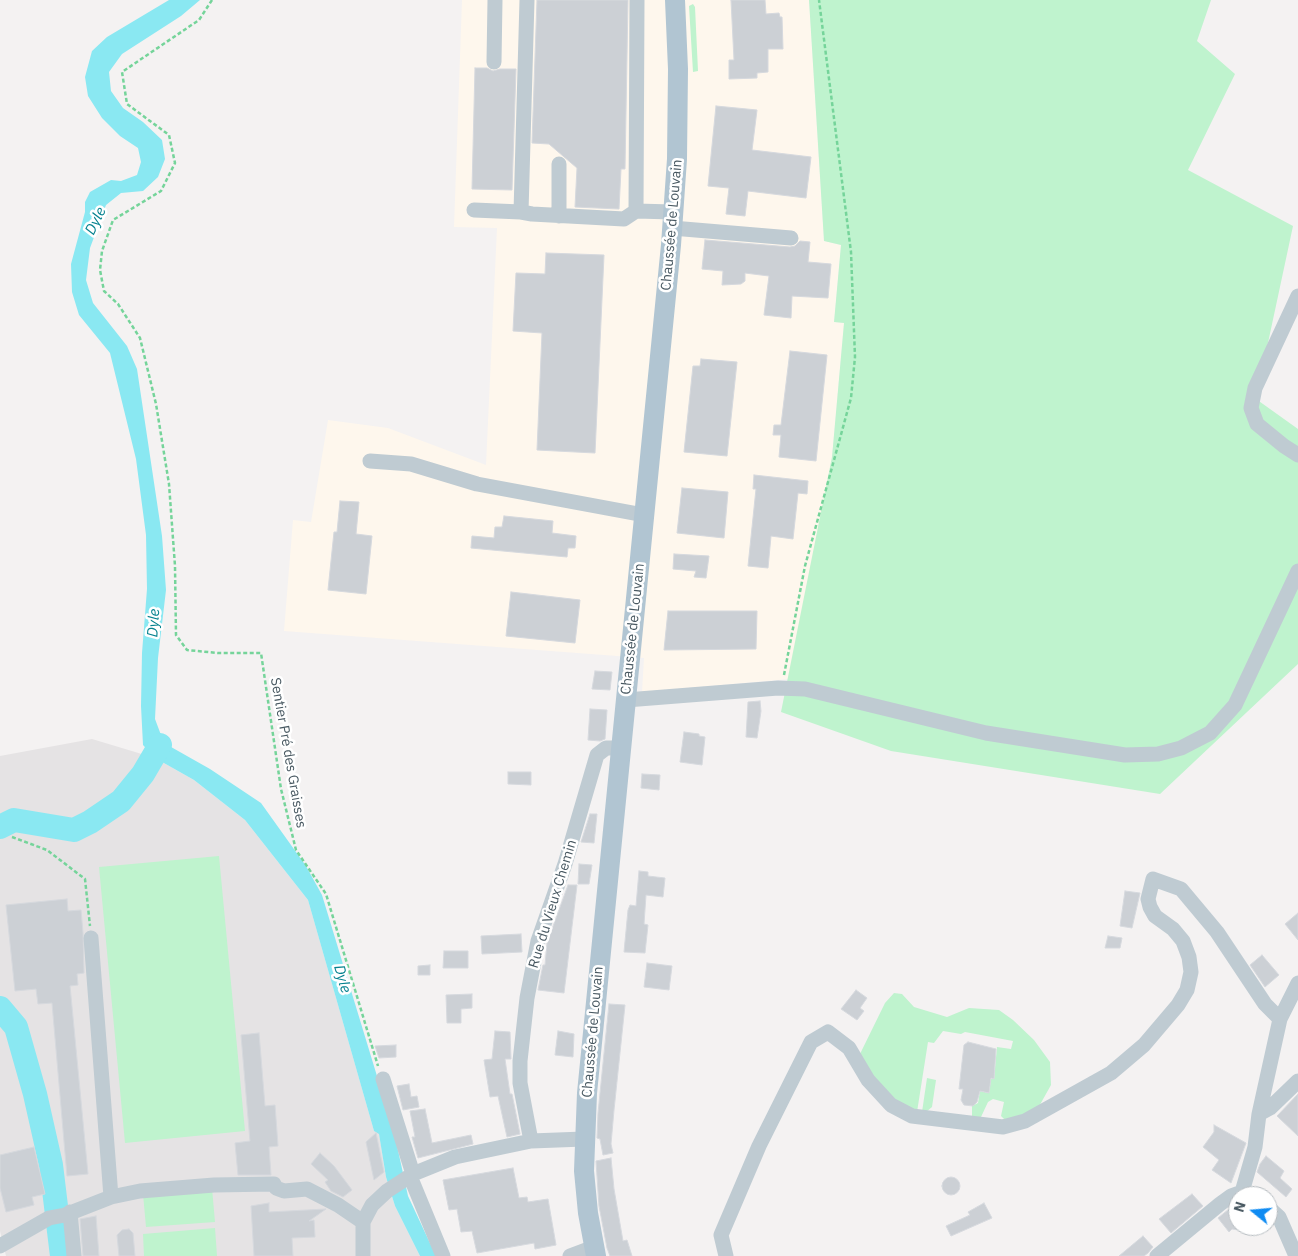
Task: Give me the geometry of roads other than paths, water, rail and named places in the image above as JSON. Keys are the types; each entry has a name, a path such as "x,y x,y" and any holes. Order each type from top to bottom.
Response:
{"main road":[{"name":"Chaussée de Louvain","path":"595,1252 584,1171 584,1139 592,1036 673,220 677,159 678,69 675,0"}],"street":[{"path":"494,62 495,0"},
{"path":"521,212 527,0"},
{"path":"636,211 637,0"},
{"path":"559,216 560,164"},
{"path":"474,210 624,219 636,211 673,220 791,238"},
{"path":"1298,296 1255,388 1251,408 1257,424 1298,455"},
{"path":"370,461 411,464 477,484 644,515"},
{"path":"626,700 784,688 826,693 986,733 1125,755 1158,754 1181,748 1210,733 1235,705 1298,571"},
{"name":"Rue du Vieux Chemin","path":"531,1141 520,1083 520,1061 527,998 538,941 565,864 597,754 606,748 621,748"},
{"path":"726,1256 721,1235 759,1146 811,1042 828,1032 849,1048 868,1080 891,1105 912,1116 1003,1127 1025,1121 1111,1073 1144,1045 1178,1005 1186,990 1191,972 1189,957 1183,941 1173,929 1155,916 1150,907 1148,899 1153,879 1180,888 1217,932 1265,1004 1280,1019"},
{"path":"91,938 111,1197"},
{"path":"1247,1186 1255,1148 1259,1114 1280,1019 1298,983"},
{"path":"382,1080 409,1176 443,1256"},
{"path":"1259,1114 1270,1108 1298,1081"},
{"path":"363,1256 363,1222 372,1205 387,1191 409,1176 455,1157 531,1141 584,1139"},
{"path":"0,1246 63,1214 111,1197 140,1191 196,1186 274,1184 276,1188 284,1191 307,1190 338,1205 363,1222"},
{"path":"1157,1256 1228,1198"},
{"path":"63,1214 74,1256"},
{"path":"1278,1216 1296,1256"},
{"path":"570,1256 595,1252"}],"water":[{"name":"Dyle","path":"169,0 200,0 181,16 122,54 109,72 111,91 123,108 143,122 162,140 165,159 158,177 143,191 121,193 106,205 90,248 86,280 93,303 127,346 137,369 162,536 166,590 158,658 155,719 164,743 210,769 261,803 306,866 322,895 394,1132 408,1196 436,1256 420,1256 395,1206 386,1177 379,1134 374,1131 308,900 245,820 194,780 155,758 143,745 141,706 142,653 147,589 146,535 136,459 110,353 79,315 72,292 71,264 85,212 85,202 90,192 111,180 121,181 137,175 141,162 138,148 120,136 102,118 88,96 85,77 92,51 107,37"}],"waterway":[{"path":"0,827 14,820 74,830 90,822 121,801 143,774 160,745"},
{"path":"0,1008 16,1027 35,1094 51,1165 62,1256"}]}
